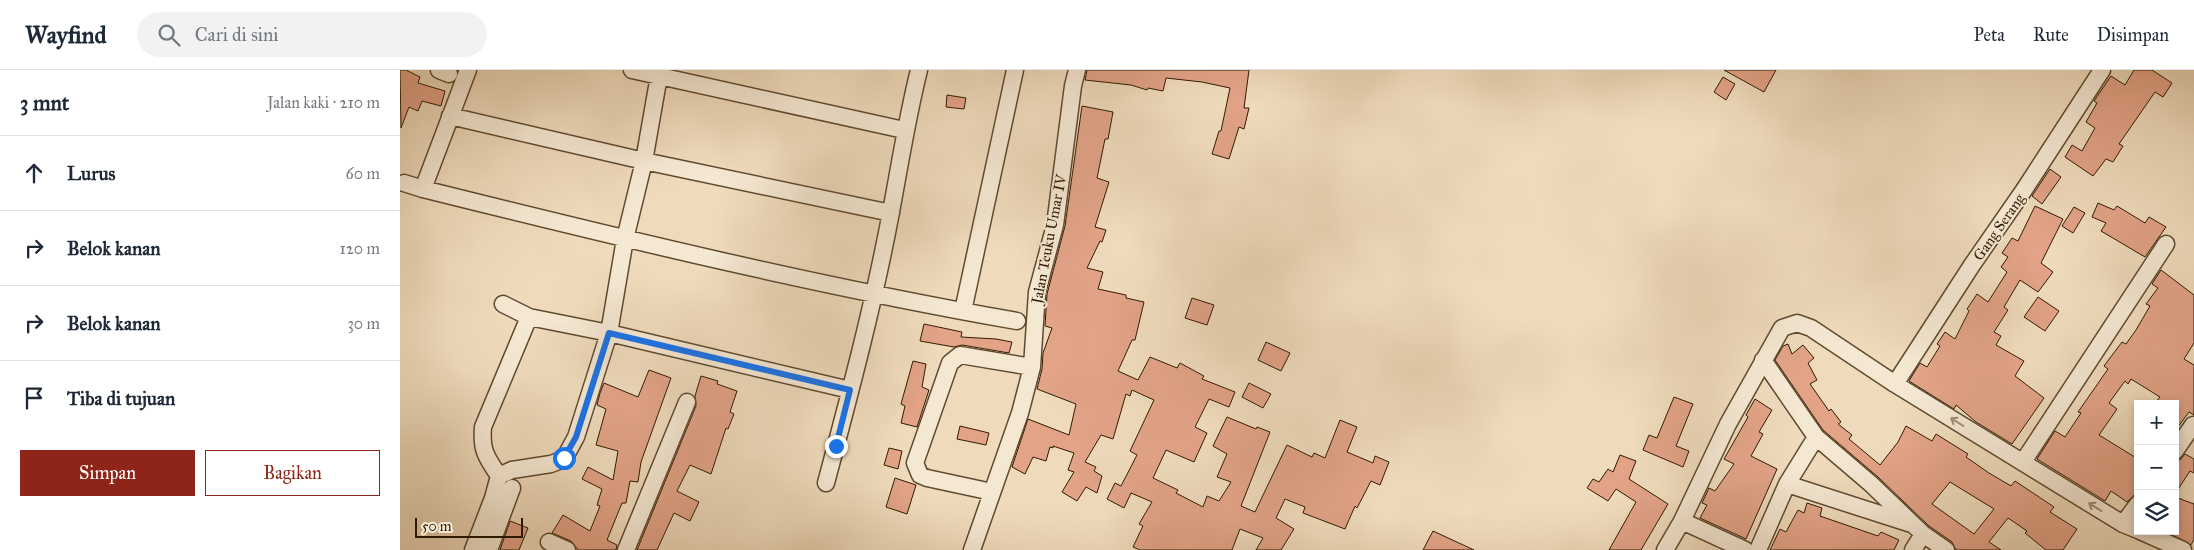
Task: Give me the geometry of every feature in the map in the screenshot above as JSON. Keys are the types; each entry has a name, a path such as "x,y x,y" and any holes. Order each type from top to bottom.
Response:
{"street":[{"path":"423,189 468,70"},
{"path":"632,70 660,73 904,130"},
{"path":"826,483 873,294 891,213 904,130 919,70"},
{"path":"963,311 1015,70"},
{"name":"Jalan Teuku Umar IV","path":"972,550 1020,413 1032,367 1037,292 1055,225 1073,86 1077,70"},
{"name":"Gang Serang","path":"1895,384 2102,70"},
{"path":"499,476 512,470 551,464 564,458 576,437 609,333 625,239 644,161 660,73"},
{"path":"450,116 644,161 891,213"},
{"path":"401,187 423,189 625,239 873,294 1017,321"},
{"path":"2023,462 2166,244"},
{"path":"503,304 529,317 609,333 850,390"},
{"path":"473,550 493,498 499,476 487,458 482,443 483,427 510,357 529,317"},
{"path":"1665,550 1682,521 1728,424 1782,328 1798,323 1811,328 1895,384 2134,529"},
{"path":"992,492 927,478 920,475 915,463 950,363 955,358 966,356 1032,367"},
{"path":"1764,360 1816,437 1872,484 1920,530 1946,550"},
{"path":"626,550 687,402"},
{"path":"2179,445 2193,426"},
{"path":"1758,550 1787,484 1816,437"},
{"path":"1787,484 1920,530"},
{"path":"489,550 512,488"},
{"path":"1682,521 1745,550"},
{"path":"1913,550 1920,530"},
{"path":"2148,535 2183,550"},
{"path":"549,542 567,550"}],"building":[{"path":"400,70 406,70 420,77 418,83 445,91 441,106 422,101 418,111 409,107 401,128"},
{"path":"1087,70 1249,70 1244,108 1249,108 1244,129 1239,127 1229,159 1212,154 1219,131 1221,131 1230,88 1202,82 1166,78 1163,91 1148,88 1147,90 1131,85 1085,80"},
{"path":"1724,70 1776,70 1764,92"},
{"path":"2134,70 2152,70 2172,83 2163,97 2155,92 2119,144 2123,146 2113,162 2106,159 2093,176 2065,157 2072,145 2082,151 2095,128 2086,122 2097,103 2094,101 2111,76 2125,85"},
{"path":"1723,77 1735,84 1726,100 1714,92"},
{"path":"947,95 966,98 964,109 946,107"},
{"path":"1082,106 1113,112 1108,139 1105,139 1097,178 1109,182 1095,227 1106,230 1102,242 1100,241 1087,268 1103,272 1098,289 1126,295 1126,298 1144,302 1135,340 1132,340 1118,371 1138,380 1150,357 1177,368 1180,363 1204,376 1202,379 1235,392 1229,407 1209,399 1195,427 1207,433 1194,462 1166,450 1153,478 1178,490 1176,493 1203,507 1207,496 1219,501 1231,482 1217,477 1227,454 1213,446 1227,417 1256,429 1257,427 1270,432 1241,506 1255,512 1287,445 1312,457 1314,453 1325,458 1340,420 1357,427 1347,452 1373,463 1375,456 1389,462 1380,485 1371,481 1357,508 1355,506 1345,529 1303,513 1305,507 1285,499 1276,518 1294,529 1281,550 1256,550 1263,538 1240,529 1232,550 1140,550 1133,547 1143,526 1139,524 1152,502 1131,493 1124,508 1107,499 1115,483 1121,486 1137,455 1130,451 1154,400 1132,390 1130,396 1126,394 1113,439 1101,435 1085,462 1096,467 1094,471 1102,476 1097,493 1086,487 1077,501 1062,492 1074,472 1068,470 1074,453 1053,446 1053,448 1050,447 1046,461 1033,457 1025,474 1012,467 1028,419 1069,435 1076,404 1037,389 1042,369 1043,353 1052,328 1045,326 1047,294 1065,226"},
{"path":"2050,169 2061,177 2042,204 2032,196"},
{"path":"2098,203 2114,210 2117,206 2145,223 2149,217 2166,227 2145,257 2101,231 2106,223 2092,217"},
{"path":"2035,206 2063,219 2041,263 2053,272 2038,292 2020,280 2004,307 2008,310 1994,332 2001,336 1996,345 2024,361 2015,376 2044,398 2012,444 1976,422 1956,405 1954,409 1909,381 1920,363 1927,367 1940,346 1937,344 1945,332 1955,339 1969,311 1967,309 1977,294 1988,302 2007,272 2001,267 2008,257 2002,253 2012,238 2018,241"},
{"path":"2074,207 2085,213 2073,233 2062,226"},
{"path":"2161,270 2194,295 2194,343 2184,359 2194,365 2194,415 2189,412 2179,426 2179,400 2157,400 2160,397 2131,379 2128,384 2125,381 2109,403 2117,409 2099,435 2134,457 2134,495 2127,502 2111,491 2105,501 2037,459 2055,431 2065,437 2081,413 2078,412 2108,369 2104,366 2122,342 2126,344 2136,330 2150,306 2146,304 2158,288 2152,284"},
{"path":"2038,297 2059,311 2045,331 2024,317"},
{"path":"1192,298 1214,305 1207,325 1185,318"},
{"path":"924,324 962,332 961,337 1012,342 1009,353 962,345 954,347 920,341"},
{"path":"1266,342 1290,353 1281,371 1258,360"},
{"path":"1788,344 1792,354 1803,345 1814,358 1808,363 1817,380 1810,384 1829,411 1831,409 1841,422 1838,424 1852,435 1849,439 1880,465 1898,442 1906,426 1932,441 1936,434 1968,454 1966,457 1989,473 2011,486 2015,481 2054,507 2050,512 2077,529 2063,550 2046,550 2025,533 2027,531 2008,518 1989,542 2001,550 1956,550 1952,542 1929,526 1878,477 1823,430 1775,360 1783,346","holes":["1950,482 1994,509 1974,534 1932,504"]},
{"path":"913,361 926,364 922,387 929,390 917,427 901,423 905,406 901,404"},
{"path":"649,370 671,378 641,462 638,482 630,481 626,503 622,503 607,540 617,545 616,550 578,550 571,541 552,533 563,515 590,531 600,506 597,505 602,489 582,479 588,467 613,480 618,451 596,445 606,409 597,405 600,393 604,383 638,397"},
{"path":"701,376 718,381 717,384 737,391 730,412 734,414 728,429 726,428 711,474 690,465 677,491 699,502 690,521 674,513 657,550 637,550 696,406 695,396"},
{"path":"1249,383 1271,394 1263,408 1242,397"},
{"path":"1674,397 1693,404 1676,446 1689,451 1683,467 1643,450 1649,435 1657,438"},
{"path":"1755,399 1772,410 1759,432 1763,434 1751,456 1777,469 1746,539 1700,518 1707,505 1702,503 1709,488 1715,491 1734,464 1724,459 1748,417 1746,415"},
{"path":"960,426 989,433 986,445 957,439"},
{"path":"889,448 902,451 898,469 884,465"},
{"path":"2185,454 2194,459 2194,473 2190,471 2179,488 2179,460"},
{"path":"1620,455 1636,461 1629,479 1668,504 1641,550 1609,550 1636,502 1616,489 1608,501 1587,488 1593,479 1599,482 1608,469 1613,472"},
{"path":"895,478 916,485 907,514 886,507"},
{"path":"2179,498 2194,504 2194,539 2191,545 2172,535 2179,535"},
{"path":"1807,503 1822,508 1820,516 1878,536 1881,532 1899,540 1894,550 1770,550 1780,529 1786,532 1798,510 1804,513"},
{"path":"510,521 528,528 519,550 500,550"},
{"path":"1433,531 1474,550 1423,550"}],"route":[{"path":"564,458 576,437 609,333 850,390 836,446"}]}
